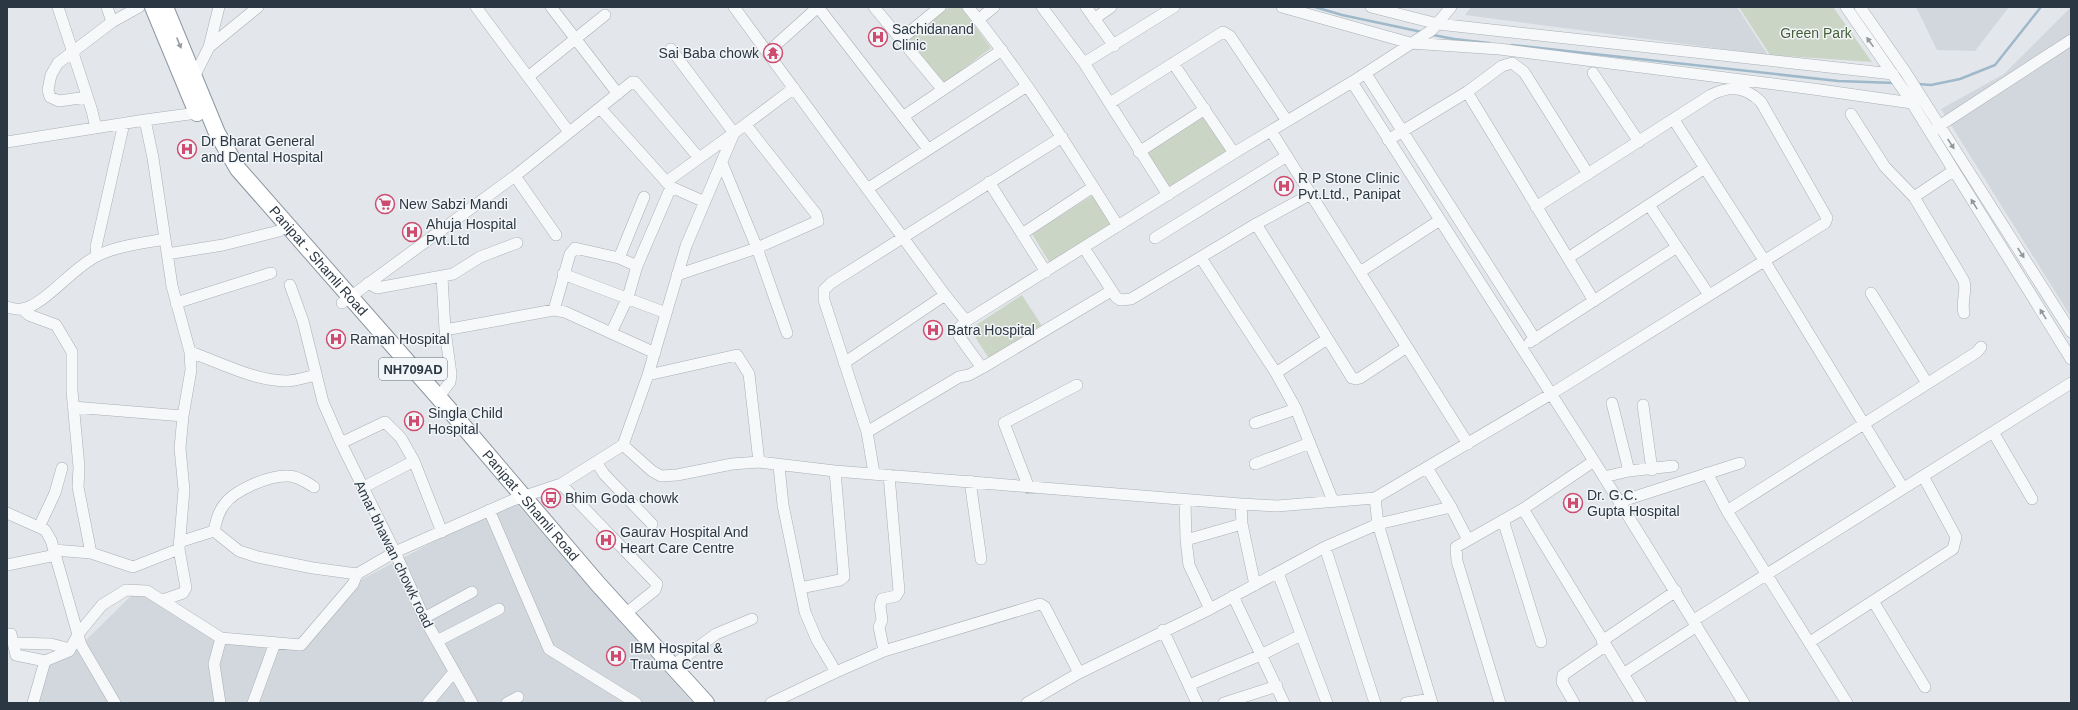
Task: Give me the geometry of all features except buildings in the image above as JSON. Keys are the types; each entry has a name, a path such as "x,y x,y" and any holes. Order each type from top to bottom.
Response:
{"highway":[{"name":"Panipat - Shamli Road","path":"153,7 190,83 238,169 282,228"},
{"name":"Panipat - Shamli Road","path":"165,7 190,83 197,113 230,176 282,228 346,300 518,498 691,703"},
{"name":"Panipat - Shamli Road","path":"346,300 438,398 518,498 706,703"}],"street":[{"path":"58,7 96,128"},
{"path":"107,7 112,22"},
{"path":"87,97 59,101 49,95 51,75 54,67 112,22 139,7"},
{"path":"190,83 209,47 219,7"},
{"path":"209,47 258,7"},
{"path":"476,7 569,132"},
{"path":"551,7 618,94"},
{"path":"734,7 945,296 966,321"},
{"path":"768,52 818,7 904,116 928,149"},
{"path":"875,7 942,89"},
{"path":"901,39 940,7"},
{"path":"968,7 1002,50 1062,137 1118,226"},
{"path":"978,20 994,7"},
{"path":"1042,7 1084,63 1168,196"},
{"path":"1086,7 1114,46"},
{"path":"1094,19 1111,7"},
{"path":"1084,63 1114,46 1174,7"},
{"path":"1282,7 1413,42 1499,49 1813,89 1914,99"},
{"path":"1371,7 1435,27 1893,74"},
{"path":"982,368 959,336 958,329 966,321 1287,121 1366,74 1435,27 1451,7"},
{"path":"1846,7 1893,74 1940,126 2068,319 2071,332"},
{"path":"1860,7 1906,73 1914,99 1929,133 2071,359"},
{"path":"528,77 605,16"},
{"path":"1110,103 1218,34 1226,32 1287,121"},
{"path":"1929,133 2071,40"},
{"path":"671,49 734,133"},
{"path":"904,116 1002,50"},
{"path":"1173,63 1206,109 1234,154"},
{"path":"1388,140 1467,92 1502,66 1512,63 1524,72 1588,174"},
{"path":"1593,73 1639,142"},
{"path":"1366,74 1535,339"},
{"path":"346,300 515,176 631,83 635,82 699,158"},
{"path":"1352,82 1676,591 1744,703"},
{"path":"867,189 1027,86"},
{"path":"611,333 628,297 637,266 668,184 699,158 746,125 794,88"},
{"path":"622,445 652,471 661,476 677,475 732,464 759,462 779,466 970,481 1029,488 1241,504 1277,506 1375,498 1551,394 1825,223 1827,218 1761,102 1753,94 1732,88 1712,95 1536,207"},
{"path":"1467,92 1594,301"},
{"path":"600,108 668,184 705,202"},
{"path":"1140,152 1206,109"},
{"path":"7,142 197,113"},
{"path":"1851,114 1885,167 1914,197 1964,281 1966,287 1963,306 1964,313"},
{"path":"145,120 153,158 167,254 176,303 190,352 191,370 183,416 180,448 184,490 179,546 186,588 183,592 163,600"},
{"path":"1674,120 1764,260 1903,488"},
{"path":"97,255 96,247 124,123"},
{"path":"677,276 757,248 799,231 818,220 816,214 746,125"},
{"path":"1271,131 1468,444"},
{"path":"214,531 239,551 258,557 313,568 357,574 395,552 489,510 518,498 561,484 622,445 648,375 686,246 734,133"},
{"path":"874,473 867,432 824,300 824,290 831,283 902,237 1062,137"},
{"path":"1154,238 1287,156"},
{"path":"722,163 757,248 787,333"},
{"path":"1568,258 1706,168"},
{"path":"1914,197 1953,171"},
{"path":"515,176 556,235"},
{"path":"989,182 1046,272"},
{"path":"1022,234 1093,187"},
{"path":"1084,248 1112,291 1120,300 1131,300 1256,224 1311,194"},
{"path":"619,258 644,197"},
{"path":"1649,205 1709,295"},
{"path":"1360,272 1440,220"},
{"path":"1256,224 1349,375 1356,379 1407,346"},
{"path":"167,254 223,245 282,228"},
{"path":"22,309 36,303 77,268 97,255 137,244 165,239"},
{"path":"368,283 377,288 442,277 459,271 480,257 517,243"},
{"path":"554,310 563,274 572,250 576,247 619,258 637,266"},
{"path":"1522,348 1677,247"},
{"path":"1201,258 1276,373 1296,409 1333,501"},
{"path":"176,303 271,272"},
{"path":"563,274 628,297 666,313"},
{"path":"438,398 450,379 442,277"},
{"name":"Amar bhawan chowk road","path":"290,285 303,321 323,402 362,488 395,552 424,618 472,703"},
{"path":"867,432 951,382 982,368 1112,291"},
{"path":"1871,293 1927,383"},
{"path":"844,363 945,296"},
{"path":"7,306 22,309 34,317 56,325 71,350 73,357 73,407 79,467 78,487 91,553"},
{"path":"445,330 554,310 565,312 655,353"},
{"path":"2052,328 2068,319"},
{"path":"1276,373 1327,338"},
{"path":"1727,511 1978,352 1981,347"},
{"path":"190,352 241,373 263,379 287,381 316,375"},
{"path":"648,375 737,355 749,374 759,462"},
{"path":"1623,674 1768,573 2071,383"},
{"path":"1029,488 1004,423 1077,384"},
{"path":"1612,403 1629,470"},
{"path":"1643,405 1652,470"},
{"path":"73,407 183,416"},
{"path":"1255,423 1296,409"},
{"path":"341,443 386,422 401,438 414,461 442,532"},
{"path":"1993,432 2032,498"},
{"path":"1255,464 1310,444"},
{"path":"362,488 414,461"},
{"path":"596,462 604,474 652,524"},
{"path":"1500,703 1455,556 1456,547 1523,509 1594,462"},
{"path":"1619,502 1740,463"},
{"path":"779,466 783,505 800,588 810,625 836,672"},
{"path":"1604,477 1629,470 1652,470 1673,466"},
{"path":"39,527 55,493 62,468"},
{"path":"1427,468 1451,507 1468,540"},
{"path":"800,588 840,580 844,577 835,471"},
{"path":"1707,474 1727,511 1768,573 1847,703"},
{"path":"884,651 879,627 882,617 880,603 882,599 896,596 899,591 889,475"},
{"path":"7,565 55,552 91,553 133,568 214,531 223,505 229,499 248,487 265,480 288,476 295,477 314,486"},
{"path":"1810,642 1953,549 1956,537 1923,476"},
{"path":"970,481 981,559"},
{"path":"561,484 657,584 655,590 625,614"},
{"path":"1375,498 1378,524 1431,701 1406,703"},
{"path":"1185,500 1186,540 1190,565 1210,608"},
{"path":"1241,504 1242,524 1255,585"},
{"path":"1027,703 1079,673 1255,585 1325,547 1378,524 1451,507"},
{"path":"1523,509 1641,703"},
{"path":"489,510 549,649 625,699 636,703"},
{"path":"7,513 45,530 55,552 79,633 81,645 112,702"},
{"path":"1503,520 1541,642"},
{"path":"1186,540 1242,524"},
{"path":"1325,547 1375,703"},
{"path":"1278,573 1327,703"},
{"path":"70,648 52,644 10,640 16,655 45,661 69,651 79,633 102,605 126,590 147,591 163,600 184,616 221,638 301,645 353,584 357,574"},
{"path":"1574,703 1562,682 1564,675 1676,591"},
{"path":"424,618 472,592"},
{"path":"1233,596 1284,703"},
{"path":"1873,602 1925,687"},
{"path":"771,703 884,651 1040,604 1045,607 1079,673"},
{"path":"437,641 499,609"},
{"path":"672,666 716,634 752,619"},
{"path":"1163,630 1197,703"},
{"path":"1189,685 1262,655 1301,635"},
{"path":"220,703 214,664 221,638"},
{"path":"253,703 275,643"},
{"path":"33,703 45,661"},
{"path":"428,703 454,672"},
{"path":"1224,703 1277,686"},
{"path":"507,703 518,696"}],"shaded area":[{"path":"1471,7 1737,7 1768,55 1465,15"},
{"path":"1916,7 2009,7 1975,51 1937,50"},
{"path":"2071,7 2071,317 1941,109 2004,74"},
{"path":"513,500 693,703 37,703 45,661 81,645 136,591 221,638 301,645 353,584"}],"green space":[{"path":"949,7 961,7 991,48 943,84 908,37"},
{"name":"Green Park","path":"1739,7 1833,7 1872,62 1770,55"},
{"path":"1205,116 1227,151 1170,187 1148,153"},
{"path":"1093,195 1111,224 1050,263 1032,234"},
{"path":"1022,295 1042,326 990,360 970,329"}],"waterway":[{"path":"1315,7 1342,15 1422,32"},
{"path":"1918,84 1931,85 1960,79 1995,65 2041,7"},
{"path":"1433,35 1489,43"},
{"path":"1512,45 1838,81 1895,83"}],"place":[{"name":"Sachidanand Clinic","path":"878,37"},
{"name":"Sai Baba chowk","path":"773,53"},
{"name":"Dr Bharat General and Dental Hospital","path":"187,149"},
{"name":"R P Stone Clinic Pvt.Ltd., Panipat","path":"1284,186"},
{"name":"New Sabzi Mandi","path":"385,204"},
{"name":"Ahuja Hospital Pvt.Ltd","path":"412,232"},
{"name":"Batra Hospital","path":"933,330"},
{"name":"Raman Hospital","path":"336,339"},
{"name":"Singla Child Hospital","path":"414,421"},
{"name":"Bhim Goda chowk","path":"551,498"},
{"name":"Dr. G.C. Gupta Hospital","path":"1573,503"},
{"name":"Gaurav Hospital And Heart Care Centre","path":"606,540"},
{"name":"IBM Hospital & Trauma Centre","path":"616,656"}]}
